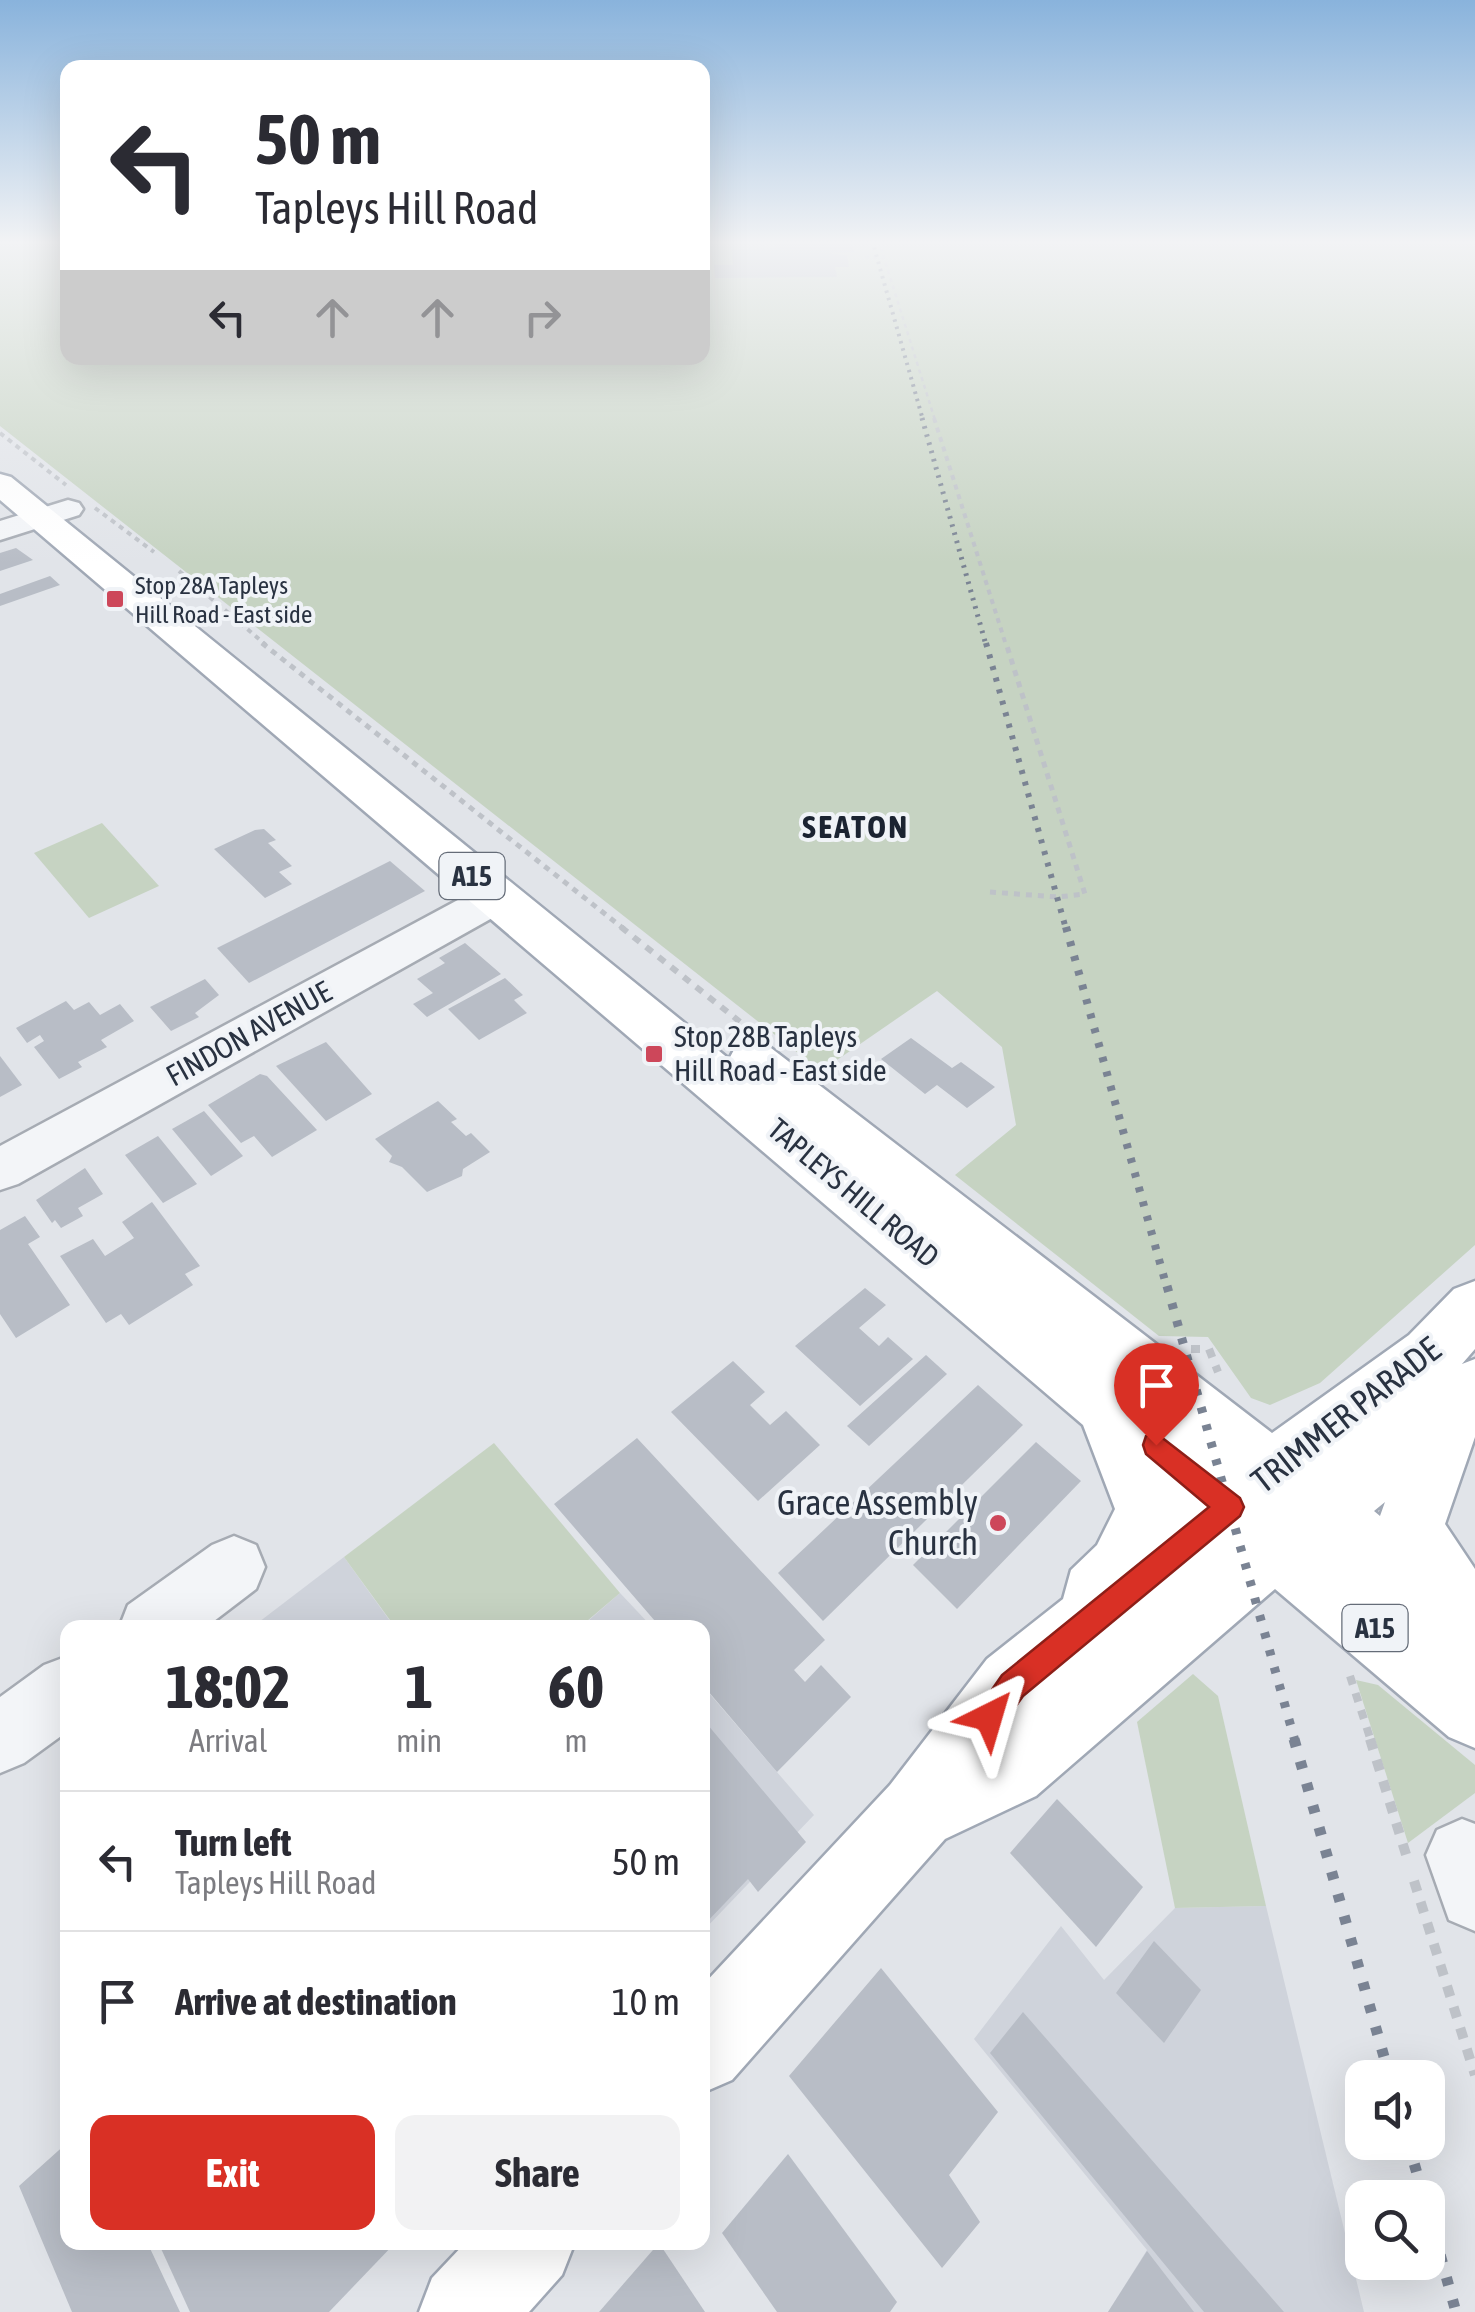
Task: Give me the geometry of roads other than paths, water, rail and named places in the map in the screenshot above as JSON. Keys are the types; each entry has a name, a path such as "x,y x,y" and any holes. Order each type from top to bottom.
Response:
{"main road":[{"name":"TAPLEYS HILL ROAD","path":"0,454 36,519 765,1071 1274,1509 1475,1711"},
{"name":"TAPLEYS HILL ROAD","path":"0,484 36,519 1107,1404 1475,1634"},
{"name":"TRIMMER PARADE","path":"917,1812 1009,1770 1475,1307"},
{"name":"TRIMMER PARADE","path":"710,2041 917,1812 1012,1686 1274,1509 1463,1399"},
{"path":"1463,1399 1409,1529 1475,1634"},
{"path":"1012,1686 1120,1570 1149,1510 1107,1404"},
{"path":"466,2312 522,2250"}],"street":[{"name":"FINDON AVENUE","path":"0,1170 497,897"},
{"path":"162,1620 234,1567"},
{"path":"0,1739 60,1695"}],"railway":[{"path":"903,348 923,420"},
{"path":"922,418 986,645"},
{"path":"986,643 1066,929"},
{"path":"1066,927 1167,1288"},
{"path":"1167,1286 1295,1741"},
{"path":"1294,1739 1385,2060"},
{"path":"1413,2160 1419,2180"},
{"path":"1445,2272 1456,2312"}],"place":[{"name":"Stop 28A Tapleys Hill Road - East side","path":"115,599"},
{"name":"Stop 28B Tapleys Hill Road - East side","path":"654,1054"},
{"name":"Grace Assembly Church","path":"998,1523"}],"district":[{"name":"SEATON","path":"856,827"}]}
